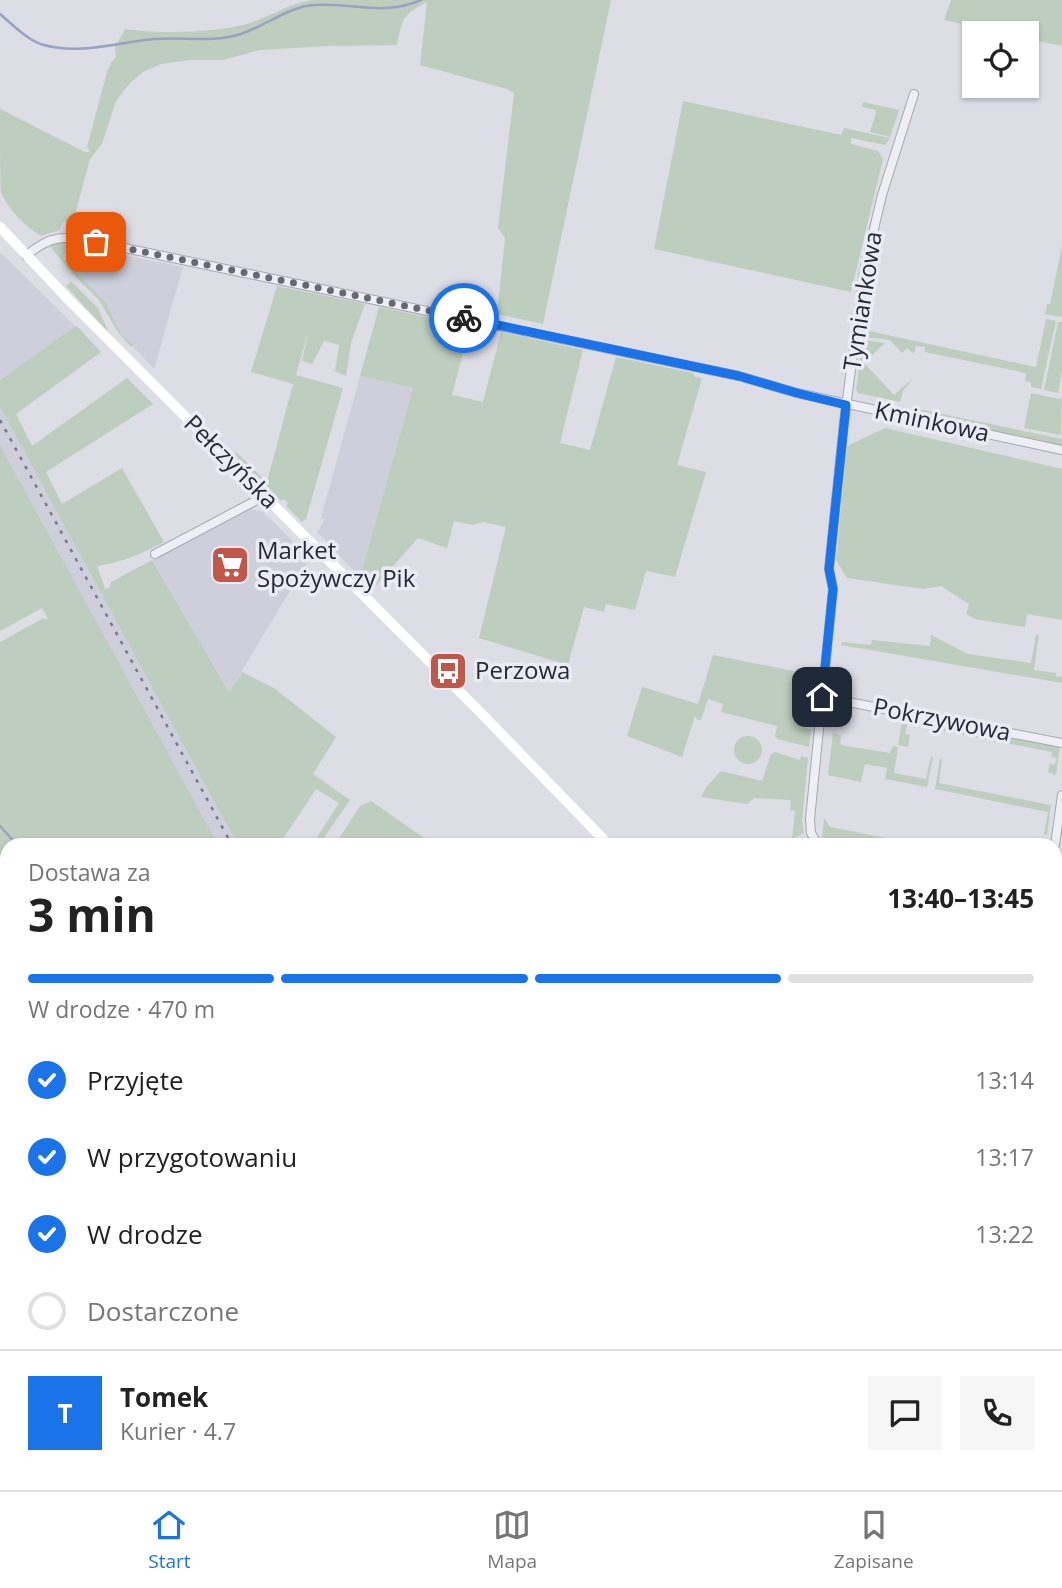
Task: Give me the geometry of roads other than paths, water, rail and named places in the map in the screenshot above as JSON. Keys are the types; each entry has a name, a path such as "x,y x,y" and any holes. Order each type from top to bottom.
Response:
{"main road":[{"name":"Pełczyńska","path":"1,228 602,838"}],"street":[{"name":"Tymiankowa","path":"815,838 810,819 833,589 829,569 846,405 865,265 882,195 914,94"},
{"name":"Kminkowa","path":"26,256 41,244 56,237 96,242 739,376 846,405 1062,450"},
{"path":"155,554 264,494"},
{"name":"Pokrzywowa","path":"822,697 1062,743"},
{"path":"1056,838 1062,795"}],"waterway":[{"path":"0,14 38,43 71,49 155,39 230,37 306,6 393,8 421,0"},
{"path":"0,826 11,838"}],"railway":[{"path":"0,420 228,838"}],"place":[{"name":"Market Spożywczy Pik","path":"230,565"},
{"name":"Perzowa","path":"448,671"}]}
